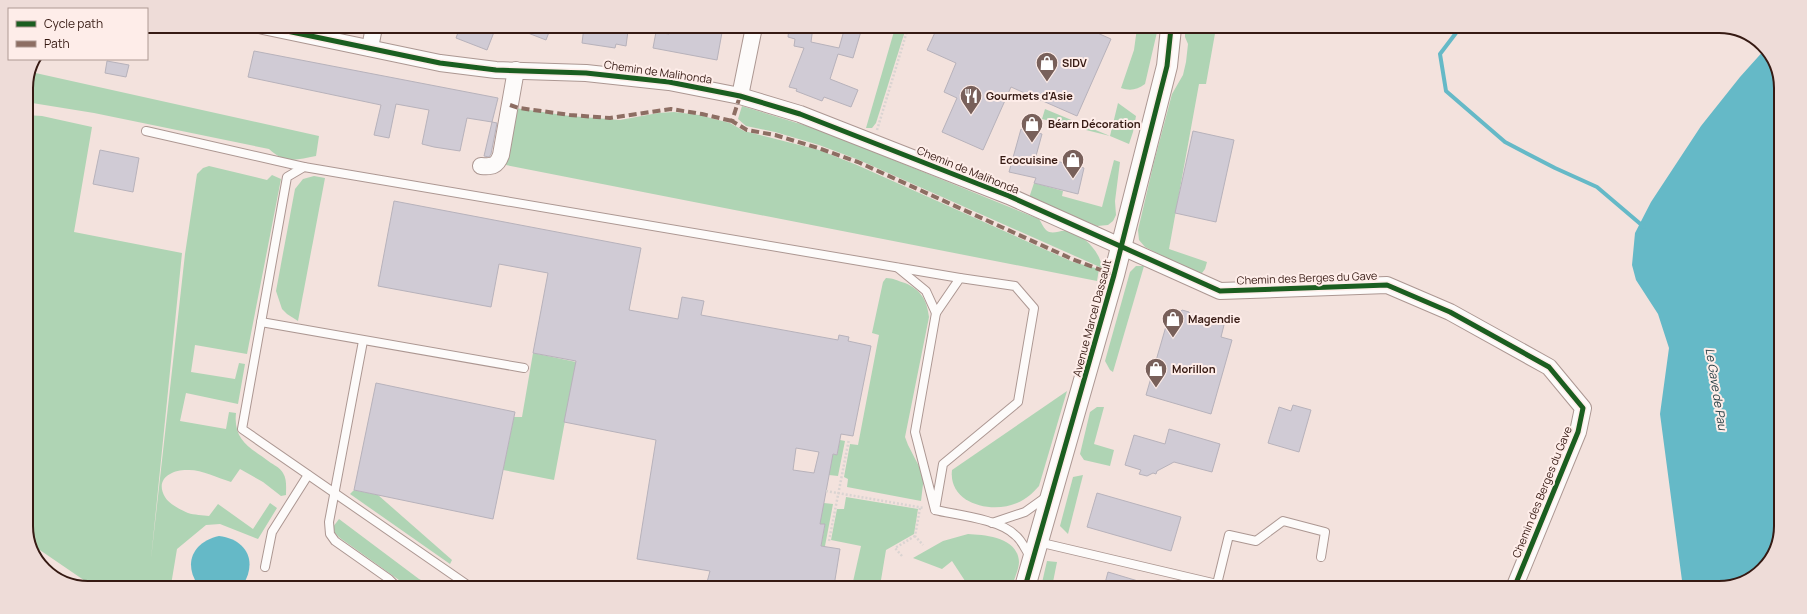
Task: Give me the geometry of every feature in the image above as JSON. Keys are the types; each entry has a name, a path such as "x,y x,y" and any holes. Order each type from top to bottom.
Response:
{"street":[{"name":"Chemin de Malihonda","path":"297,33 440,63 496,70 586,73 661,81 740,96 800,114 873,142 1009,196 1122,246"},
{"path":"370,48 373,33"},
{"path":"740,96 753,33"},
{"name":"Avenue Marcel Dassault","path":"1027,581 1099,332 1122,246 1167,66 1170,33"},
{"path":"481,166 495,165 501,155 516,70"},
{"name":"Chemin des Berges du Gave","path":"1122,246 1220,291 1387,286 1450,312 1549,366 1583,408 1578,432 1517,581"}],"lane":[{"path":"146,131 304,166 898,268 1015,286 1034,308 1018,402 943,464 934,510"},
{"path":"304,166 287,177 242,429 462,581"},
{"path":"898,268 926,291 936,313"},
{"path":"934,510 915,432 936,313 960,278"},
{"path":"261,322 524,368"},
{"path":"363,341 329,522 330,534 335,541 391,581"},
{"path":"264,567 272,532 308,475"},
{"path":"992,523 1025,512 1052,493"},
{"path":"934,510 1004,527 1035,551 1200,581"},
{"path":"1218,581 1229,535 1256,541 1283,520 1325,532 1321,557"}],"path":[{"path":"873,142 906,33"},
{"path":"829,541 849,439"},
{"path":"826,491 934,510"},
{"path":"902,556 896,548 914,536 920,508"},
{"path":"914,536 923,545"}],"green space":[{"path":"894,33 904,33 876,123 872,128 866,128"},
{"path":"1136,33 1157,33 1145,84 1136,89 1124,89 1121,88 1134,50"},
{"path":"1185,33 1215,33 1206,84 1199,84 1169,249 1207,262 1202,273 1196,273 1145,247 1139,240 1138,230 1172,94 1183,75 1188,44"},
{"path":"35,73 319,136 316,156 291,160 280,157 269,149 94,113 33,103"},
{"path":"1118,103 1136,116 1133,132 1129,144 1110,136"},
{"path":"742,106 820,130 1039,219 1045,229 1049,232 1067,231 1073,233 1085,240 1095,250 1101,262 1102,268 859,160 819,145 775,132 746,126 738,119"},
{"path":"515,108 570,116 620,120 658,113 674,112 699,115 730,123 744,131 819,150 857,165 1073,262 1099,269 1097,281 506,165"},
{"path":"1045,109 1110,136 1042,119"},
{"path":"33,115 92,127 74,232 182,253 151,559 185,254 197,174 203,168 209,166 267,180 272,175 281,179 247,354 195,345 191,372 235,379 239,363 245,364 238,404 186,393 180,421 226,429 229,412 236,413 237,431 240,437 250,448 281,470 286,481 286,495 281,496 263,482 240,469 231,482 194,470 183,470 171,473 164,480 162,490 167,500 188,513 209,516 218,504 253,529 270,503 277,508 258,539 220,524 206,525 177,549 172,581 85,581 38,549 33,530"},
{"path":"1114,160 1120,162 1115,201 1116,215 1113,221 1108,225 1097,226 1029,198 1034,183 1063,191 1062,196 1102,207"},
{"path":"314,176 325,178 298,321 282,309 276,291 295,189 303,179"},
{"path":"1136,266 1144,266 1113,372 1110,370 1105,361 1130,272"},
{"path":"886,278 905,283 919,292 927,306 929,317 905,437 924,476 921,501 847,487 848,479 844,477 850,444 858,445 879,335 872,333 883,282"},
{"path":"533,353 576,362 554,480 503,470 514,417 522,417"},
{"path":"1067,391 1039,486 1032,493 1017,503 996,507 974,503 964,498 957,491 953,482 952,470"},
{"path":"1097,407 1104,407 1094,444 1114,450 1110,466 1084,460 1080,454 1090,412"},
{"path":"840,440 845,441 838,476 829,475 826,453 837,455"},
{"path":"1083,475 1068,534 1060,526 1073,477"},
{"path":"354,490 378,495 452,560 450,564 350,494"},
{"path":"846,497 918,509 914,534 886,550 881,581 853,581 861,546 831,540 837,509 844,509"},
{"path":"824,503 833,504 825,546 821,546 825,525 815,523"},
{"path":"339,519 423,581 400,581 340,538 335,533 333,527"},
{"path":"968,534 983,535 1007,542 1013,547 1019,562 1014,581 965,581 952,561 942,569 913,558 943,541"},
{"path":"1047,561 1057,562 1053,581 1042,581"}],"water":[{"name":"Le Gave de Pau","path":"1761,53 1767,60 1770,67 1774,84 1774,533 1765,557 1753,570 1747,574 1726,581 1682,581 1660,414 1669,348 1658,314 1636,280 1632,265 1635,233 1651,202 1701,126 1740,77"},
{"path":"219,536 228,538 242,546 247,553 249,560 249,568 245,581 196,581 191,569 193,554 197,548 210,539"}],"building":[{"path":"458,33 494,33 487,50 456,38"},
{"path":"528,33 549,33 546,40"},
{"path":"583,33 628,33 626,46 616,44 615,48 582,43"},
{"path":"656,33 722,33 717,60 653,48"},
{"path":"788,33 812,33 811,42 839,48 843,33 860,33 853,58 838,54 830,79 858,90 851,107 824,97 822,101 796,91 797,89 789,87 804,48 794,46 795,39 788,37"},
{"name":"SIDV","path":"935,33 1097,33 1111,39 1077,116 1011,87 983,150 942,132 957,98 944,92 956,63 927,50"},
{"path":"254,51 498,98 492,122 467,118 460,151 434,147 422,144 429,110 396,104 389,138 374,135 381,105 248,77"},
{"path":"107,61 129,65 126,77 105,73"},
{"path":"492,122 497,123 491,154 489,157 484,156"},
{"path":"1021,129 1042,134 1036,156 1084,168 1078,194 1034,183 1036,178 1009,172"},
{"path":"1193,131 1234,140 1216,222 1175,213"},
{"path":"100,150 139,158 133,192 93,184"},
{"path":"394,201 641,248 629,310 678,319 682,297 704,301 701,315 838,340 839,335 849,337 848,341 871,346 853,436 841,434 837,455 833,454 820,524 825,524 821,546 840,549 835,581 707,581 710,571 637,559 656,440 564,422 576,361 533,353 548,273 499,264 491,307 378,286","holes":["796,448 819,452 814,473 793,470"]},
{"path":"1171,309 1180,312 1182,310 1189,312 1190,315 1224,325 1221,337 1232,340 1211,414 1146,395"},
{"path":"376,383 515,412 493,519 354,490"},
{"path":"1293,405 1311,410 1299,452 1268,443 1279,407 1291,411"},
{"path":"1169,429 1220,444 1212,472 1174,462 1157,471 1156,474 1153,473 1147,476 1139,474 1141,470 1125,465 1134,435 1165,444"},
{"path":"1097,493 1181,517 1171,551 1087,527"},
{"path":"1108,572 1138,581 1106,581"}],"waterway":[{"path":"1456,33 1440,54 1446,91 1505,142 1555,168 1597,187 1644,227"}],"marked path":[{"path":"740,96 732,121 747,130 775,135 858,162 1072,259 1114,275"},
{"path":"510,105 519,108 570,115 610,118 671,109 732,121"}],"cycle path":[{"path":"296,33 440,63 496,70 586,73 669,82 740,96 800,114 1009,196 1220,291 1387,285 1450,312 1549,367 1583,408 1578,432 1517,581"},
{"path":"1027,581 1114,275 1167,66 1170,33"}],"place":[{"name":"SIDV","path":"1047,82"},
{"name":"Gourmets d'Asie","path":"971,116"},
{"name":"Béarn Décoration","path":"1032,144"},
{"name":"Ecocuisine","path":"1073,180"},
{"name":"Magendie","path":"1173,338"},
{"name":"Morillon","path":"1156,388"}]}
